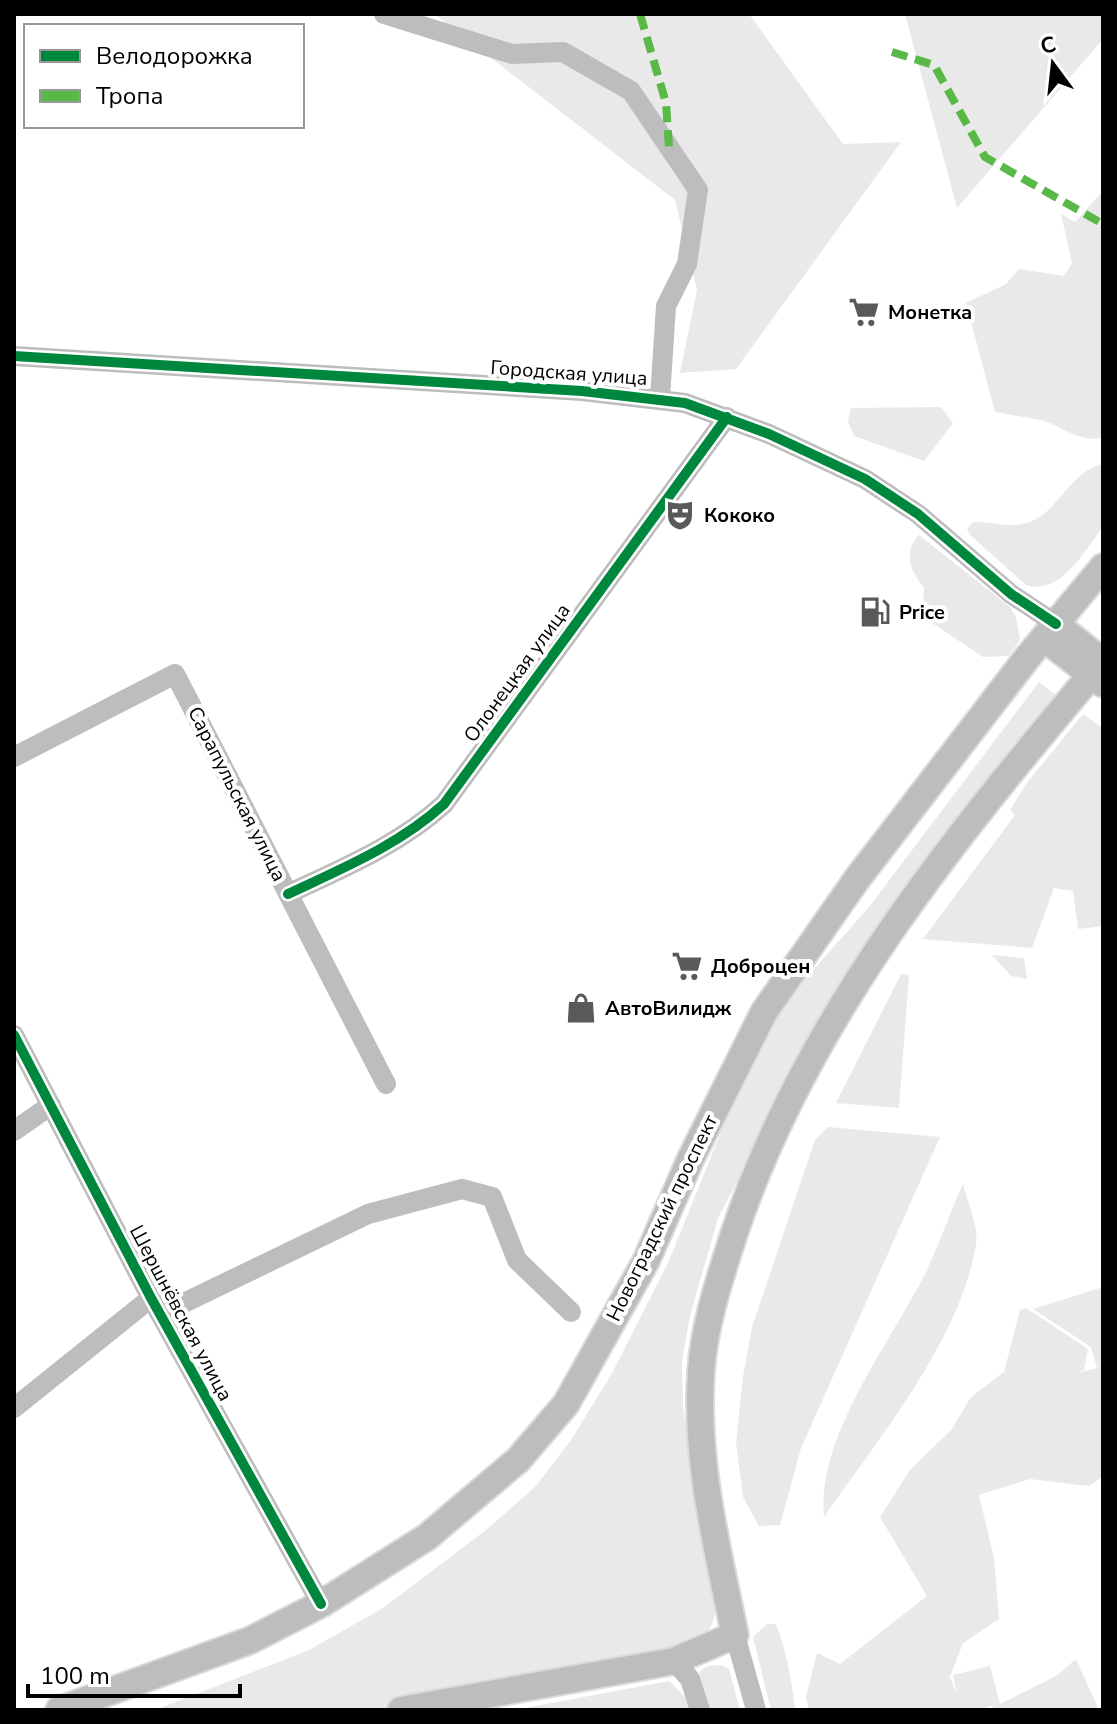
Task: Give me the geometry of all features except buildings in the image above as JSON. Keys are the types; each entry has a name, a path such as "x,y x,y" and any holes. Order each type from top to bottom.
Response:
{"main road":[{"name":"Новоградский проспект","path":"59,1710 251,1640 321,1604 427,1537 518,1460 566,1404 646,1261 691,1158 764,1012 857,879 1103,567"},
{"name":"Городская улица","path":"1050,631 1082,645 1101,669"},
{"path":"401,1710 674,1661 735,1635 710,1517 699,1444 701,1370 713,1298 745,1201 793,1089 853,984 948,854 1101,669 1050,631"}],"street":[{"path":"384,14 512,54 563,52 631,91 698,190 687,264 666,306 660,398"},
{"name":"Городская улица","path":"14,356 660,398 727,417 865,479 918,514 1016,597 1050,631"},
{"name":"Олонецкая улица","path":"288,894 392,844 420,827 444,804 727,417"},
{"name":"Сарапульская улица","path":"14,757 175,674 386,1084"},
{"name":"Шершнёвская улица","path":"14,1035 156,1306 321,1604"},
{"path":"14,1131 51,1105"},
{"path":"14,1408 156,1306 368,1214 462,1189 492,1197 517,1260 571,1312"},
{"path":"735,1635 756,1710"},
{"path":"674,1661 690,1679 700,1710"}],"shaded area":[{"path":"429,14 749,14 843,144 901,142 736,369 680,373 697,290 675,200 437,16"},
{"path":"905,14 1103,14 1103,39 957,208"},
{"path":"1103,191 1103,438 1094,439 1078,436 1041,420 995,412 966,303 1006,284 1019,269 1064,276 1072,263 1061,214 1075,222"},
{"path":"941,407 953,423 924,461 854,436 848,422 851,408"},
{"path":"1103,464 1103,527 1080,559 1061,578 1050,584 1039,587 1026,585 970,535 967,529 973,522 1016,525 1030,522 1049,509 1081,475"},
{"path":"919,535 1010,607 1016,617 1020,640 1009,656 983,657 932,623 923,611 924,587 910,561 911,548"},
{"path":"1039,682 1061,699 767,1124 718,1218 690,1316 682,1361 683,1406 697,1519 716,1601 715,1615 708,1632 692,1644 375,1710 155,1710 309,1650 383,1608 486,1530 536,1486 571,1440 611,1375 668,1263 721,1132 784,1003 869,907"},
{"path":"1083,714 1103,728 1103,926 1078,929 1073,891 1054,888 1032,948 923,939 1015,815 1010,810 1026,784"},
{"path":"992,955 1024,958 1027,979 1011,976"},
{"path":"901,974 909,975 899,1108 836,1103"},
{"path":"828,1127 940,1137 801,1448 780,1525 759,1526 743,1497 736,1442 743,1377 752,1327 815,1140"},
{"path":"963,1184 974,1222 976,1244 968,1279 954,1315 915,1387 824,1517 825,1486 844,1422 927,1270"},
{"path":"1103,1287 1103,1477 1088,1486 1030,1479 979,1495 994,1558 999,1619 963,1643 950,1677 957,1695 953,1675 990,1666 1000,1704 1056,1676 1076,1659 1099,1710 988,1710 995,1705 976,1710 809,1710 806,1697 817,1653 840,1664 927,1596 880,1517 910,1470 952,1429 971,1397 1004,1372 1020,1310 1026,1308 1088,1349 1084,1370 1077,1373 1097,1368 1091,1347 1033,1309"},
{"path":"767,1624 776,1624 780,1634 795,1710 771,1710 753,1637"},
{"path":"722,1665 729,1669 740,1710 707,1710 699,1672 707,1666"},
{"path":"669,1681 688,1700 690,1710 514,1710"}],"marked path":[{"path":"640,14 666,103 669,147"},
{"path":"892,52 934,65 985,157 1103,224"}],"cycle path":[{"path":"14,356 582,391 685,403 769,434 865,479 918,514 1011,594 1056,624"},
{"path":"288,894 389,844 444,804 727,417"},
{"path":"14,1035 151,1298 321,1604"}],"place":[{"name":"Монетка","path":"864,312"},
{"name":"Кококо","path":"680,515"},
{"name":"Price","path":"875,612"},
{"name":"Доброцен","path":"687,966"},
{"name":"АвтоВилидж","path":"581,1008"}]}
